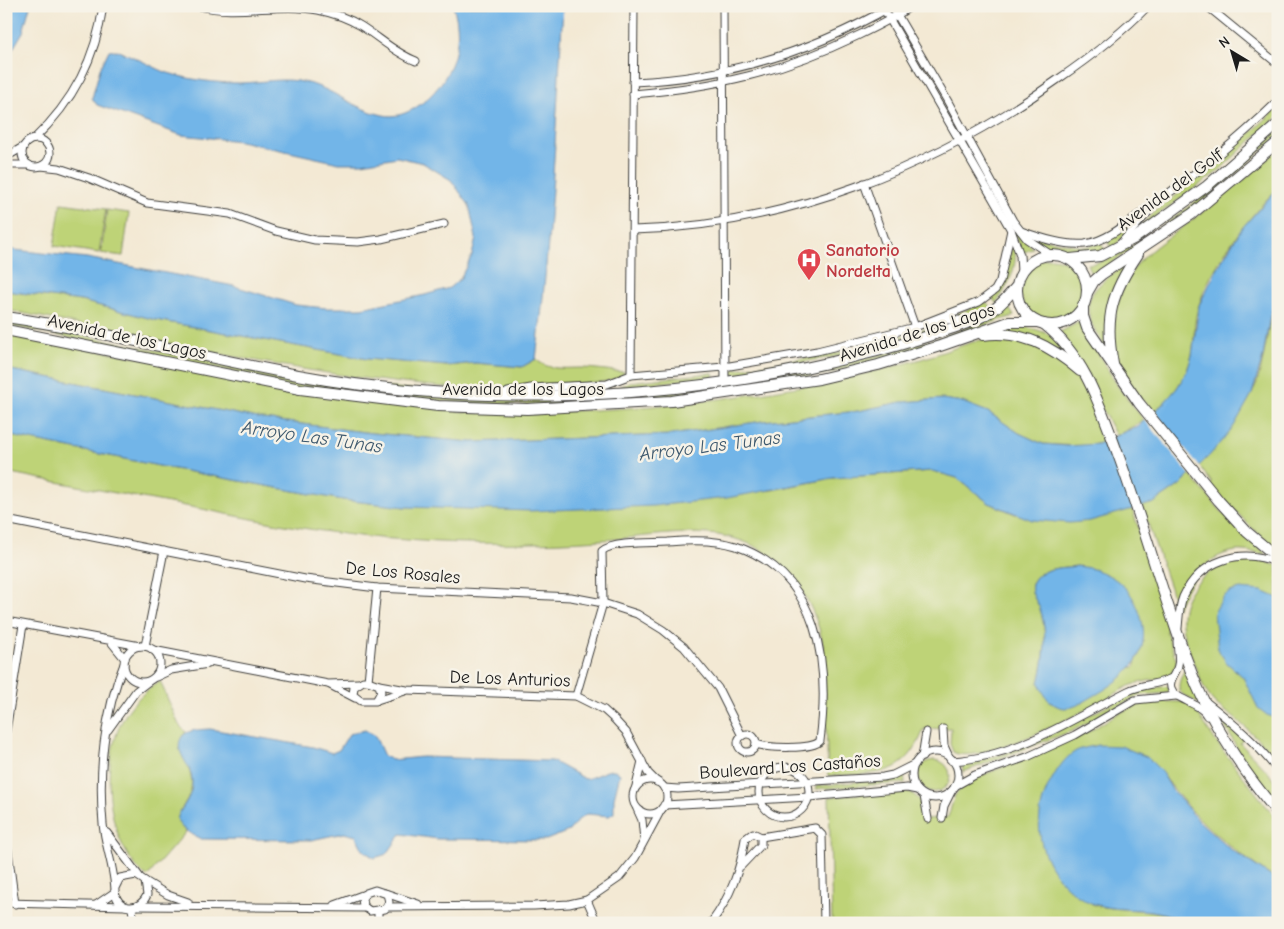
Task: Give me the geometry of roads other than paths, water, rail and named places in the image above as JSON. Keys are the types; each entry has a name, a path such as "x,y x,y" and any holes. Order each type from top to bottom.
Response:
{"street":[{"path":"6,157 34,139 67,101 88,64 102,6"},
{"path":"199,6 226,11 291,7 330,13 361,26 398,53 416,61"},
{"path":"631,375 634,6"},
{"path":"723,6 724,380"},
{"path":"633,82 671,80 723,71 765,60 830,38 892,6 966,136 1011,225 1020,255 1021,272 1016,287 1019,304 1026,314 1041,323 1064,342 1087,377 1142,518 1177,632 1203,699 1237,759"},
{"path":"633,94 724,83 786,66 840,44 889,20 911,6"},
{"path":"632,230 672,229 785,209 864,183 912,164 1012,110 1079,65 1148,6"},
{"path":"1207,6 1278,64"},
{"path":"883,9 1011,225 1036,246 1051,254 1070,259 1083,274 1087,293 1083,305 1083,316 1087,328 1115,370 1139,403 1247,532 1278,558"},
{"path":"1020,231 1058,241 1086,244 1106,236 1155,204 1214,160 1278,101"},
{"name":"Avenida del Golf","path":"1070,259 1087,259 1115,250 1207,186 1278,124"},
{"path":"47,126 46,144 59,168"},
{"path":"34,139 46,144"},
{"name":"Avenida del Golf","path":"1087,293 1098,278 1219,193 1278,142"},
{"path":"23,147 22,155 29,165"},
{"path":"41,166 47,161 50,154"},
{"path":"6,165 59,168 106,184 147,203 230,214 276,232 315,240 351,242 381,239 444,224"},
{"path":"864,183 914,327"},
{"path":"1115,250 1155,204"},
{"path":"487,395 531,388 607,384 631,375 724,367 817,351 914,327 979,302 995,290 1000,281 1011,225"},
{"path":"1115,370 1109,328 1110,310 1116,289 1142,248"},
{"path":"1021,272 1033,260 1051,254"},
{"name":"Avenida de los Lagos","path":"9,317 298,375 387,388 487,395 600,393 672,388 724,380 824,364 885,349 974,321 997,308 1016,287"},
{"path":"1041,323 1067,321 1074,317 1083,305"},
{"path":"935,320 974,321"},
{"name":"Avenida de los Lagos","path":"6,330 310,391 438,406 526,409 672,401 789,384 878,365 1009,322 1041,323"},
{"path":"967,337 1005,334 1033,340 1060,354 1087,377"},
{"name":"De Los Rosales","path":"6,520 267,573 377,588 570,597 603,602 647,620 674,638 696,659 718,688 742,736"},
{"path":"576,696 603,602 600,553 608,547 693,540 723,543 749,552 782,574 801,598 814,622 820,650 822,686 820,741 813,746 764,746 756,744"},
{"path":"142,646 164,551"},
{"path":"1176,696 1170,687 1178,667 1177,632 1182,600 1190,585 1201,572 1214,563 1238,556 1254,556 1278,563"},
{"path":"368,681 377,588"},
{"path":"6,622 142,646 216,664 328,684 358,684 368,681 407,690"},
{"path":"6,731 22,625"},
{"path":"111,642 124,661 128,675 132,679 144,682 171,670 216,664"},
{"path":"132,907 118,901 103,826 106,735 116,684 124,661 130,650 142,646"},
{"path":"106,735 136,691 152,679 160,667 154,650"},
{"path":"1172,678 1162,683 1130,690 1064,725 1017,746 981,757 952,760 937,753 922,757 915,764 912,777 917,790 924,796 939,798 975,775 1027,757 1075,735 1135,700 1176,696 1201,707 1222,743 1237,759 1278,813"},
{"path":"328,684 367,702 376,701 407,690"},
{"path":"356,698 353,691 358,684"},
{"path":"376,701 381,695 379,685"},
{"name":"De Los Anturios","path":"407,690 576,696 604,710 616,720 626,732 648,773 657,782"},
{"path":"1203,699 1237,725 1258,746 1278,771"},
{"path":"942,818 944,806 954,788 957,773 944,746 943,729"},
{"path":"922,757 926,732"},
{"path":"748,735 753,737 756,744 751,751 743,751 738,744 742,736 748,735"},
{"path":"642,760 633,796 642,820 644,842"},
{"name":"Boulevard Los Castaños","path":"664,788 759,786 883,778 915,764"},
{"path":"782,767 797,770 807,782 809,797 800,811 785,817 769,813 760,800 759,786 768,772 782,767"},
{"path":"6,904 91,907 196,905 330,907 378,910 387,906 534,906 569,904 587,900 620,878 644,842 663,807 666,796 664,788 657,782 648,780 636,787"},
{"name":"Boulevard Los Castaños","path":"663,807 809,797 887,789 917,790"},
{"path":"924,796 928,819"},
{"path":"636,806 648,814 663,807"},
{"path":"103,826 114,845 143,879 147,895 132,907"},
{"path":"711,923 731,892 741,866 745,839 753,833 761,837 815,828 822,834 824,923"},
{"path":"6,836 16,904"},
{"path":"741,866 761,845 761,837"},
{"path":"91,907 102,902 115,890 117,882 125,876 136,875 168,896 196,905"},
{"path":"330,907 375,890 423,905"},
{"path":"383,892 390,898 387,906"},
{"path":"365,908 361,901 366,893"},
{"path":"587,900 597,923"},
{"path":"132,907 134,923"},
{"path":"378,910 378,923"}],"water":[{"path":"6,6 30,6 23,32 6,60"},
{"path":"453,6 563,6 549,227 536,359 522,367 475,363 447,366 367,359 156,320 81,301 6,291 6,249 87,258 234,286 296,305 326,308 361,308 425,295 449,288 460,279 472,255 476,238 469,205 451,180 423,163 397,157 362,163 339,163 240,141 181,135 97,105 92,98 100,69 109,50 114,50 162,71 185,78 230,83 279,80 303,82 324,89 372,112 388,116 406,113 429,97 447,74 456,48 458,34"},
{"name":"Arroyo Las Tunas","path":"1278,188 1278,297 1270,315 1263,357 1252,394 1234,426 1210,455 1180,485 1154,503 1090,521 1070,523 1032,520 989,503 957,478 932,471 833,478 727,498 653,506 530,511 405,507 343,500 169,468 6,435 6,369 263,419 372,433 472,442 671,435 763,421 858,411 901,402 943,399 962,402 988,412 1019,433 1043,444 1067,446 1097,444 1138,426 1163,404 1177,388 1187,371 1192,355 1199,305 1218,267 1242,228"},
{"path":"1077,566 1102,572 1124,586 1134,600 1141,617 1142,645 1138,658 1120,679 1080,704 1062,708 1048,699 1039,683 1043,664 1045,637 1040,609 1032,592 1032,584 1038,576 1047,570"},
{"path":"1240,589 1262,591 1278,598 1278,719 1267,715 1258,708 1243,677 1227,663 1218,650 1214,613 1223,597 1230,592"},
{"path":"210,729 313,747 332,753 339,750 349,734 365,730 375,736 384,756 392,760 422,757 552,761 585,779 615,770 620,774 614,798 614,813 609,816 587,814 578,820 569,831 546,840 438,839 401,834 387,854 374,858 363,850 356,836 344,833 311,840 201,839 187,832 178,820 179,814 187,801 192,783 191,773 179,746 182,736 186,733 194,730"},
{"path":"1098,745 1121,746 1147,757 1161,771 1173,791 1199,821 1229,848 1278,881 1278,923 1183,923 1172,916 1159,912 1118,909 1091,903 1078,896 1065,884 1054,871 1046,857 1039,827 1040,811 1052,779 1064,761 1076,751"}],"place":[{"name":"Sanatorio Nordelta","path":"809,281"}]}
